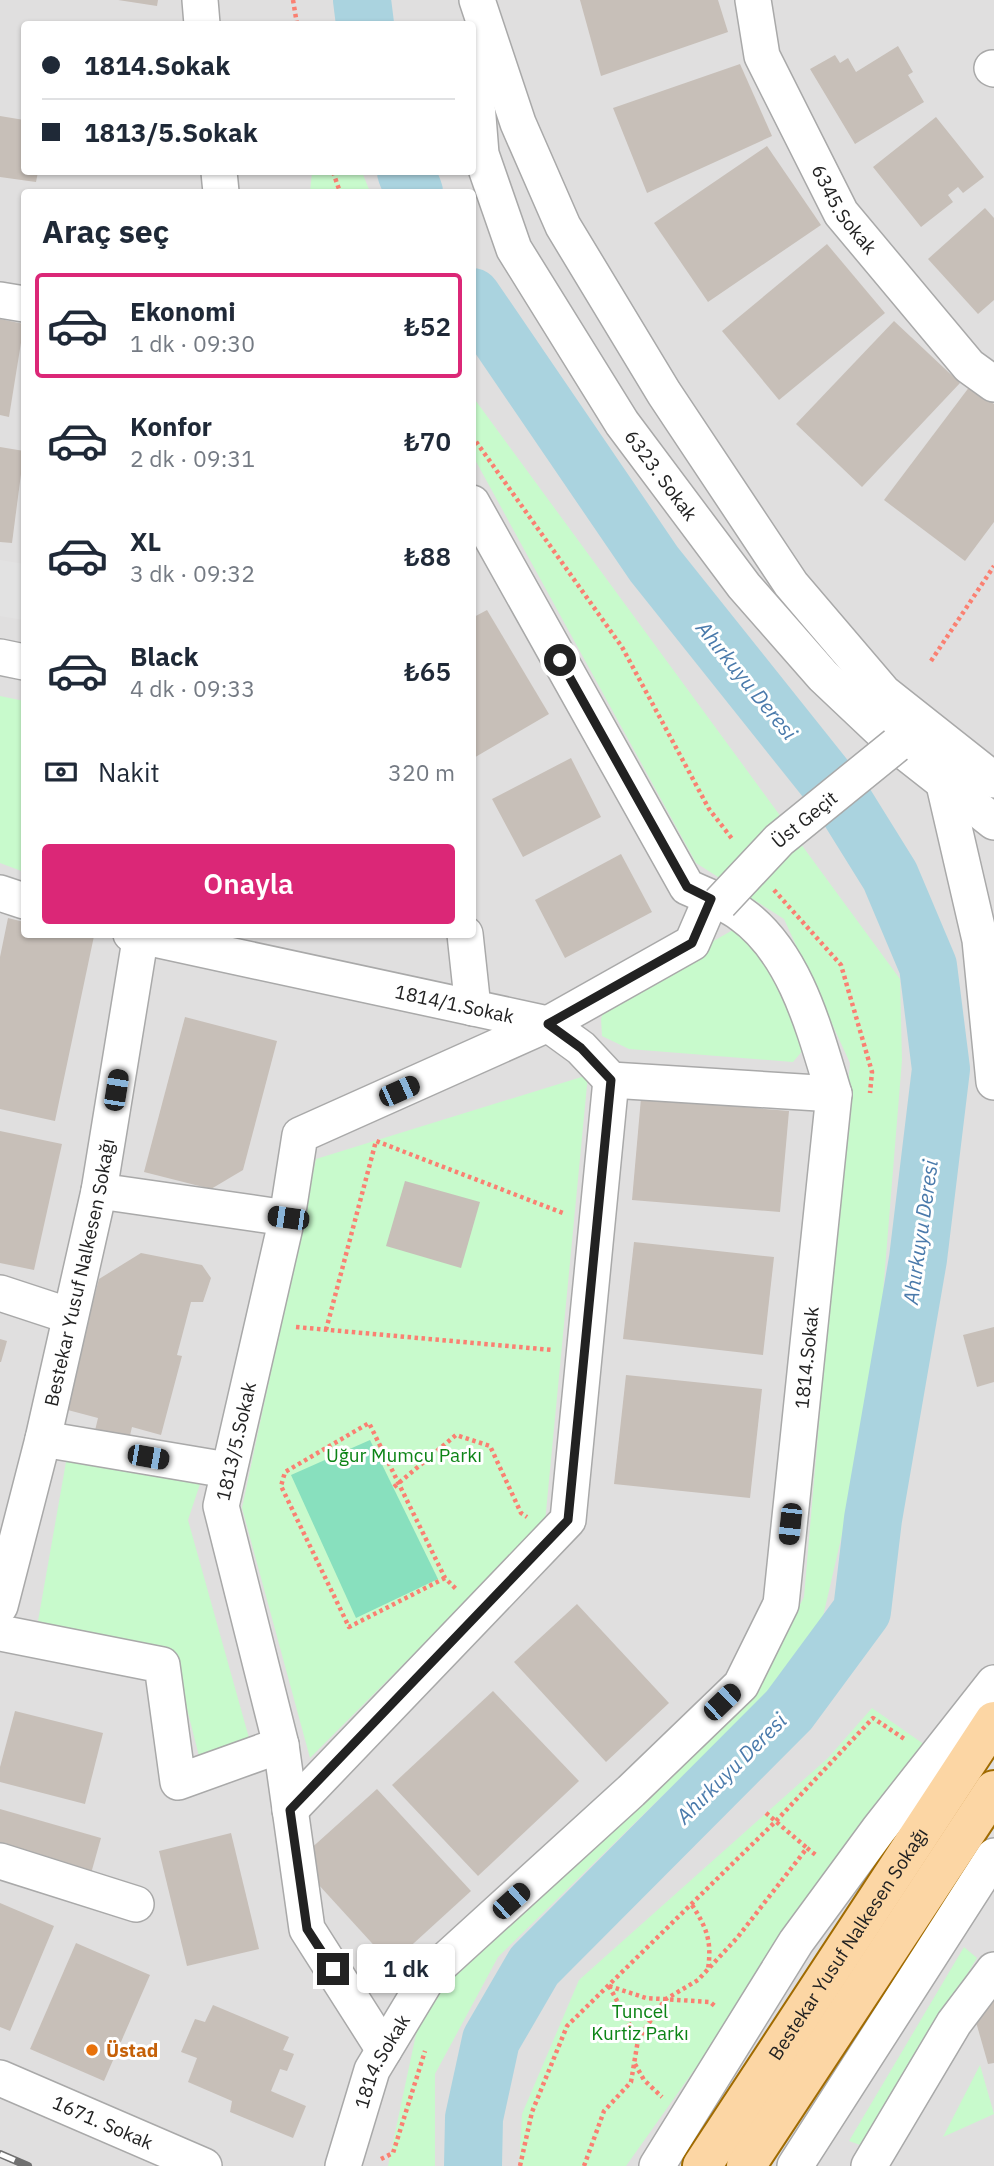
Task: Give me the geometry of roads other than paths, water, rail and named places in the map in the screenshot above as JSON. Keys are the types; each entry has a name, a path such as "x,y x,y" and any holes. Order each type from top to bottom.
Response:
{"main road":[{"name":"Bestekar Yusuf Nalkesen Sokağı","path":"702,2166 994,1721"},
{"name":"Bestekar Yusuf Nalkesen Sokağı","path":"746,2166 994,1790"}],"street":[{"path":"200,0 202,21"},
{"path":"470,0 471,21"},
{"path":"477,0 518,123 563,226 686,427 791,584 884,693 994,780"},
{"name":"6345.Sokak","path":"753,0 762,56 841,213 969,366 994,384"},
{"name":"6323. Sokak","path":"476,92 481,154 514,249 622,423 744,586 822,676 896,745 994,822"},
{"path":"0,300 21,304"},
{"name":"1814.Sokak","path":"359,2164 372,2070 430,1974 631,1791 741,1685 781,1604 834,1094 815,1031 775,945 740,913 687,887 476,510"},
{"path":"0,657 21,661"},
{"name":"Üst Geçit","path":"715,901 754,867 779,840 896,745"},
{"path":"943,780 980,940 994,1082"},
{"path":"0,893 21,900"},
{"path":"548,1024 692,943 715,901"},
{"name":"Bestekar Yusuf Nalkesen Sokağı","path":"0,1606 43,1439 99,1191 138,938"},
{"name":"1814/1.Sokak","path":"152,938 548,1024 581,1048 611,1080"},
{"path":"465,938 473,1009"},
{"name":"1813/5.Sokak","path":"384,2050 307,1929 281,1745 221,1506 227,1470 288,1218 300,1135 548,1024"},
{"path":"290,1810 568,1520 611,1080 834,1094"},
{"path":"99,1191 288,1218"},
{"path":"0,1293 70,1316"},
{"path":"43,1439 227,1470"},
{"path":"0,1633 162,1665 177,1782 281,1745"},
{"path":"657,2166 796,1942 994,1683"},
{"path":"795,2166 994,1856"},
{"path":"0,1861 136,1904"},
{"path":"869,2166 954,2023 994,1970"},
{"name":"1671. Sokak","path":"0,2078 204,2166"}],"waterway":[{"name":"Ahırkuyu Deresi","path":"362,0 365,21"},
{"name":"Ahırkuyu Deresi","path":"407,175 413,189"},
{"name":"Ahırkuyu Deresi","path":"473,2166 474,2118 491,2040 534,1966 789,1710 862,1611 873,1519 918,1259 941,1069 928,966 890,876 844,802 654,564 476,303"}],"railway":[{"path":"0,2154 28,2166"}],"place":[{"name":"Üstad","path":"92,2050"}],"park label":[{"name":"Uğur Mumcu Parkı","path":"404,1455"},
{"name":"Tuncel Kurtiz Parkı","path":"640,2022"}]}
